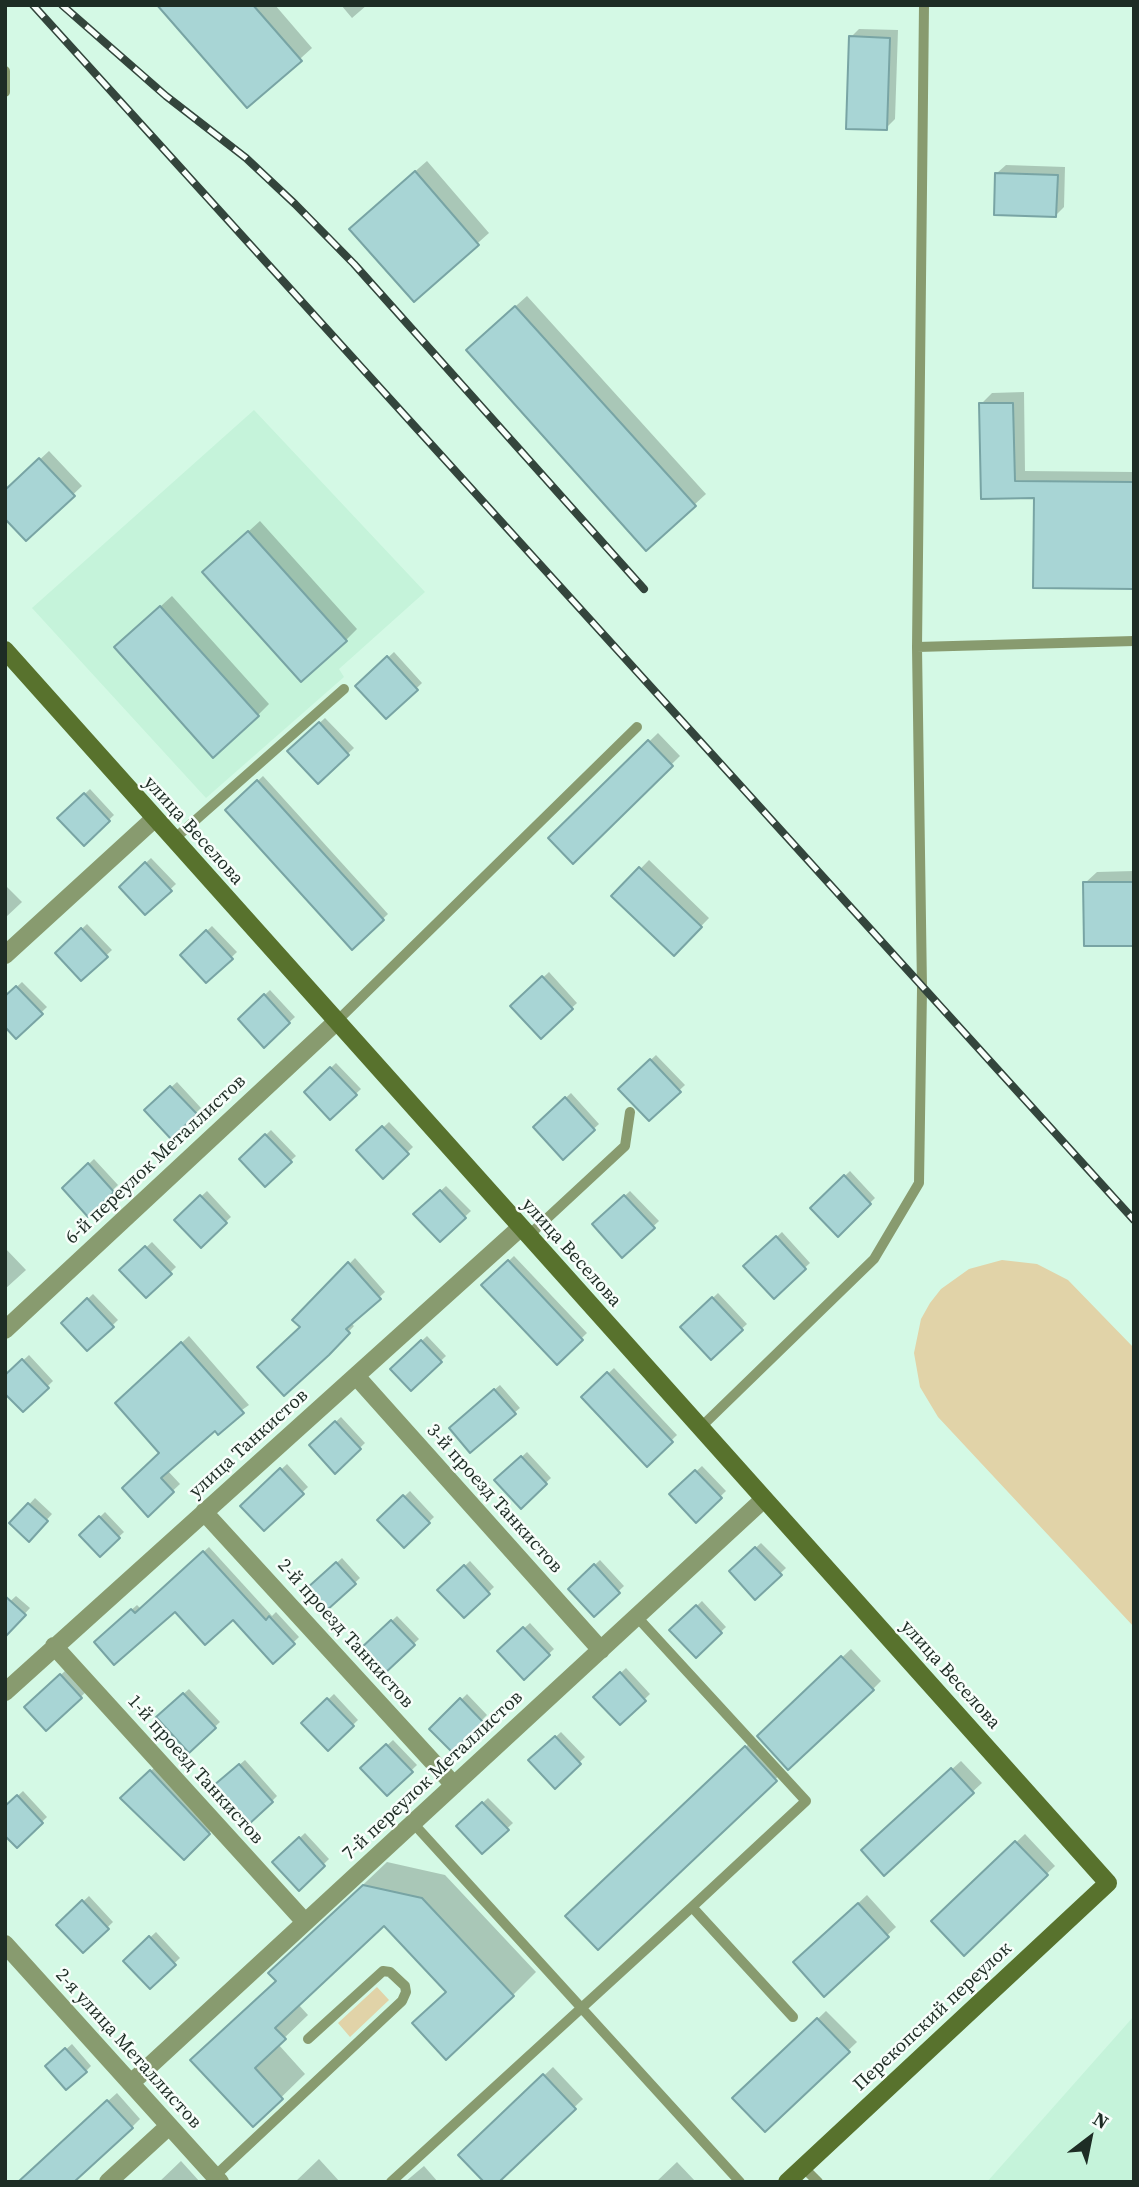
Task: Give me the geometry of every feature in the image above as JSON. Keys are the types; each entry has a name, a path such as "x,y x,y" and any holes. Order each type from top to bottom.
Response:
{"street":[{"name":"улица Веселова","path":"5,650 1108,1883"},
{"path":"5,955 154,819"},
{"name":"6-й переулок Металлистов","path":"5,1330 336,1022"},
{"name":"улица Танкистов","path":"5,1692 356,1376 524,1232"},
{"name":"3-й проезд Танкистов","path":"356,1376 601,1650"},
{"name":"7-й переулок Металлистов","path":"131,2083 764,1499"},
{"name":"2-й проезд Танкистов","path":"204,1512 454,1785"},
{"name":"1-й проезд Танкистов","path":"54,1646 305,1922"},
{"name":"Перекопский переулок","path":"787,2182 1108,1883"},
{"name":"2-я улица Металлистов","path":"5,1944 217,2179"},
{"path":"108,2182 169,2126"}],"lane":[{"path":"700,1428 874,1259 919,1183 922,989 916,647 924,5"},
{"path":"5,71 5,92"},
{"path":"916,647 1134,641"},
{"path":"173,840 344,689"},
{"path":"336,1022 636,727"},
{"path":"524,1232 625,1146 631,1112"},
{"path":"391,2182 806,1801 637,1617"},
{"path":"413,1823 740,2182"},
{"path":"692,1907 793,2017"},
{"path":"217,2179 402,2001 407,1992 405,1986 390,1972 383,1971 308,2039"},
{"path":"803,2166 818,2182"}],"shaded area":[{"path":"254,410 425,592 339,669 344,677 206,798 32,608"},
{"path":"1002,1260 1037,1264 1068,1280 1134,1348 1134,1627 938,1417 920,1387 914,1353 921,1319 930,1303 941,1289 969,1269"},
{"path":"377,1987 389,2000 350,2037 338,2023"},
{"path":"1134,2016 1134,2182 987,2182"}],"building":[{"path":"157,5 253,5 302,61 247,108"},
{"path":"849,36 890,38 887,130 846,129"},
{"path":"415,171 479,245 414,302 349,229"},
{"path":"995,173 1058,175 1056,217 994,215"},
{"path":"515,306 696,506 646,551 466,350"},
{"path":"979,403 1013,403 1015,481 1134,482 1134,589 1033,588 1034,498 981,499"},
{"path":"39,458 75,496 26,541 5,519 5,490"},
{"path":"248,531 347,641 301,682 202,572"},
{"path":"160,606 259,716 213,758 114,647"},
{"path":"387,656 418,690 386,719 355,686"},
{"path":"319,722 349,755 318,784 287,751"},
{"path":"648,740 673,766 573,864 548,838"},
{"path":"257,780 384,920 352,950 225,810"},
{"path":"84,793 110,821 84,846 57,818"},
{"path":"145,862 172,891 145,915 119,887"},
{"path":"639,867 702,927 674,956 611,896"},
{"path":"1083,882 1134,882 1134,946 1084,946"},
{"path":"81,928 108,957 81,981 55,953"},
{"path":"206,930 233,959 206,983 180,955"},
{"path":"542,976 573,1009 541,1039 510,1006"},
{"path":"16,986 43,1014 16,1039 5,1027 5,996"},
{"path":"264,994 290,1023 264,1048 238,1019"},
{"path":"650,1059 681,1092 649,1121 618,1089"},
{"path":"330,1067 357,1095 330,1120 304,1092"},
{"path":"170,1086 197,1114 171,1139 144,1110"},
{"path":"565,1097 595,1130 563,1160 533,1127"},
{"path":"382,1126 409,1154 383,1179 356,1150"},
{"path":"265,1134 292,1162 265,1187 239,1159"},
{"path":"88,1163 114,1192 88,1217 62,1188"},
{"path":"844,1175 871,1204 838,1237 810,1208"},
{"path":"440,1190 466,1218 440,1242 413,1214"},
{"path":"200,1195 227,1223 201,1248 174,1220"},
{"path":"624,1195 655,1228 622,1258 592,1224"},
{"path":"776,1236 806,1269 774,1299 743,1266"},
{"path":"145,1246 172,1274 146,1298 119,1270"},
{"path":"508,1260 583,1340 557,1365 481,1285"},
{"path":"348,1262 381,1299 346,1329 350,1333 284,1396 257,1367 300,1327 292,1320"},
{"path":"712,1297 743,1330 711,1360 680,1327"},
{"path":"87,1298 114,1327 87,1351 61,1323"},
{"path":"421,1340 442,1362 411,1391 390,1369"},
{"path":"181,1342 244,1413 218,1435 215,1431 161,1478 174,1492 148,1517 122,1488 159,1453 115,1403"},
{"path":"22,1359 49,1388 23,1412 5,1394 5,1375"},
{"path":"607,1372 673,1442 647,1467 581,1397"},
{"path":"494,1389 516,1414 470,1453 449,1428"},
{"path":"335,1421 361,1449 335,1474 309,1445"},
{"path":"521,1456 547,1484 521,1509 494,1480"},
{"path":"280,1468 304,1494 264,1531 240,1506"},
{"path":"695,1470 722,1498 696,1523 669,1494"},
{"path":"403,1495 430,1523 404,1548 377,1520"},
{"path":"28,1503 48,1521 29,1542 9,1523"},
{"path":"99,1516 120,1538 100,1557 79,1535"},
{"path":"755,1547 782,1575 755,1600 729,1571"},
{"path":"203,1551 266,1620 269,1616 295,1644 273,1664 233,1620 205,1645 175,1612 114,1665 94,1642 131,1609 135,1613"},
{"path":"336,1562 356,1584 326,1611 306,1589"},
{"path":"594,1564 620,1593 594,1617 568,1589"},
{"path":"464,1565 490,1594 464,1618 437,1590"},
{"path":"5,1596 26,1615 5,1637"},
{"path":"696,1605 722,1633 696,1658 669,1630"},
{"path":"391,1620 415,1645 383,1675 360,1649"},
{"path":"523,1627 550,1655 524,1680 497,1651"},
{"path":"841,1656 874,1690 788,1770 757,1736"},
{"path":"620,1672 646,1701 620,1725 593,1697"},
{"path":"60,1674 82,1698 46,1731 24,1707"},
{"path":"183,1693 216,1728 189,1753 156,1717"},
{"path":"327,1698 354,1726 328,1751 301,1723"},
{"path":"460,1698 483,1722 452,1752 429,1729"},
{"path":"555,1736 581,1764 555,1789 528,1760"},
{"path":"386,1744 413,1772 387,1796 360,1768"},
{"path":"745,1746 777,1781 598,1950 565,1916"},
{"path":"239,1764 273,1802 248,1825 213,1786"},
{"path":"951,1768 974,1793 884,1876 861,1850"},
{"path":"150,1770 210,1834 184,1860 120,1798"},
{"path":"17,1795 43,1823 17,1848 5,1836 5,1806"},
{"path":"482,1802 509,1830 482,1854 456,1826"},
{"path":"299,1837 325,1866 299,1891 272,1862"},
{"path":"1015,1841 1048,1875 964,1956 931,1921"},
{"path":"363,1885 422,1898 514,1996 446,2060 412,2023 446,1992 384,1926 275,2028 286,2039 255,2068 283,2099 253,2127 190,2060 276,1981 268,1973"},
{"path":"82,1900 109,1929 83,1953 56,1925"},
{"path":"858,1903 889,1937 824,1997 793,1962"},
{"path":"149,1936 176,1965 150,1989 123,1961"},
{"path":"817,2018 850,2052 765,2132 732,2098"},
{"path":"65,2048 87,2072 66,2090 45,2066"},
{"path":"543,2074 576,2109 499,2182 484,2182 458,2155"},
{"path":"107,2100 133,2128 74,2182 18,2182"}],"railway":[{"path":"33,5 1134,1220"},
{"path":"62,5 166,96 246,158 295,204 354,264 644,589"}]}
